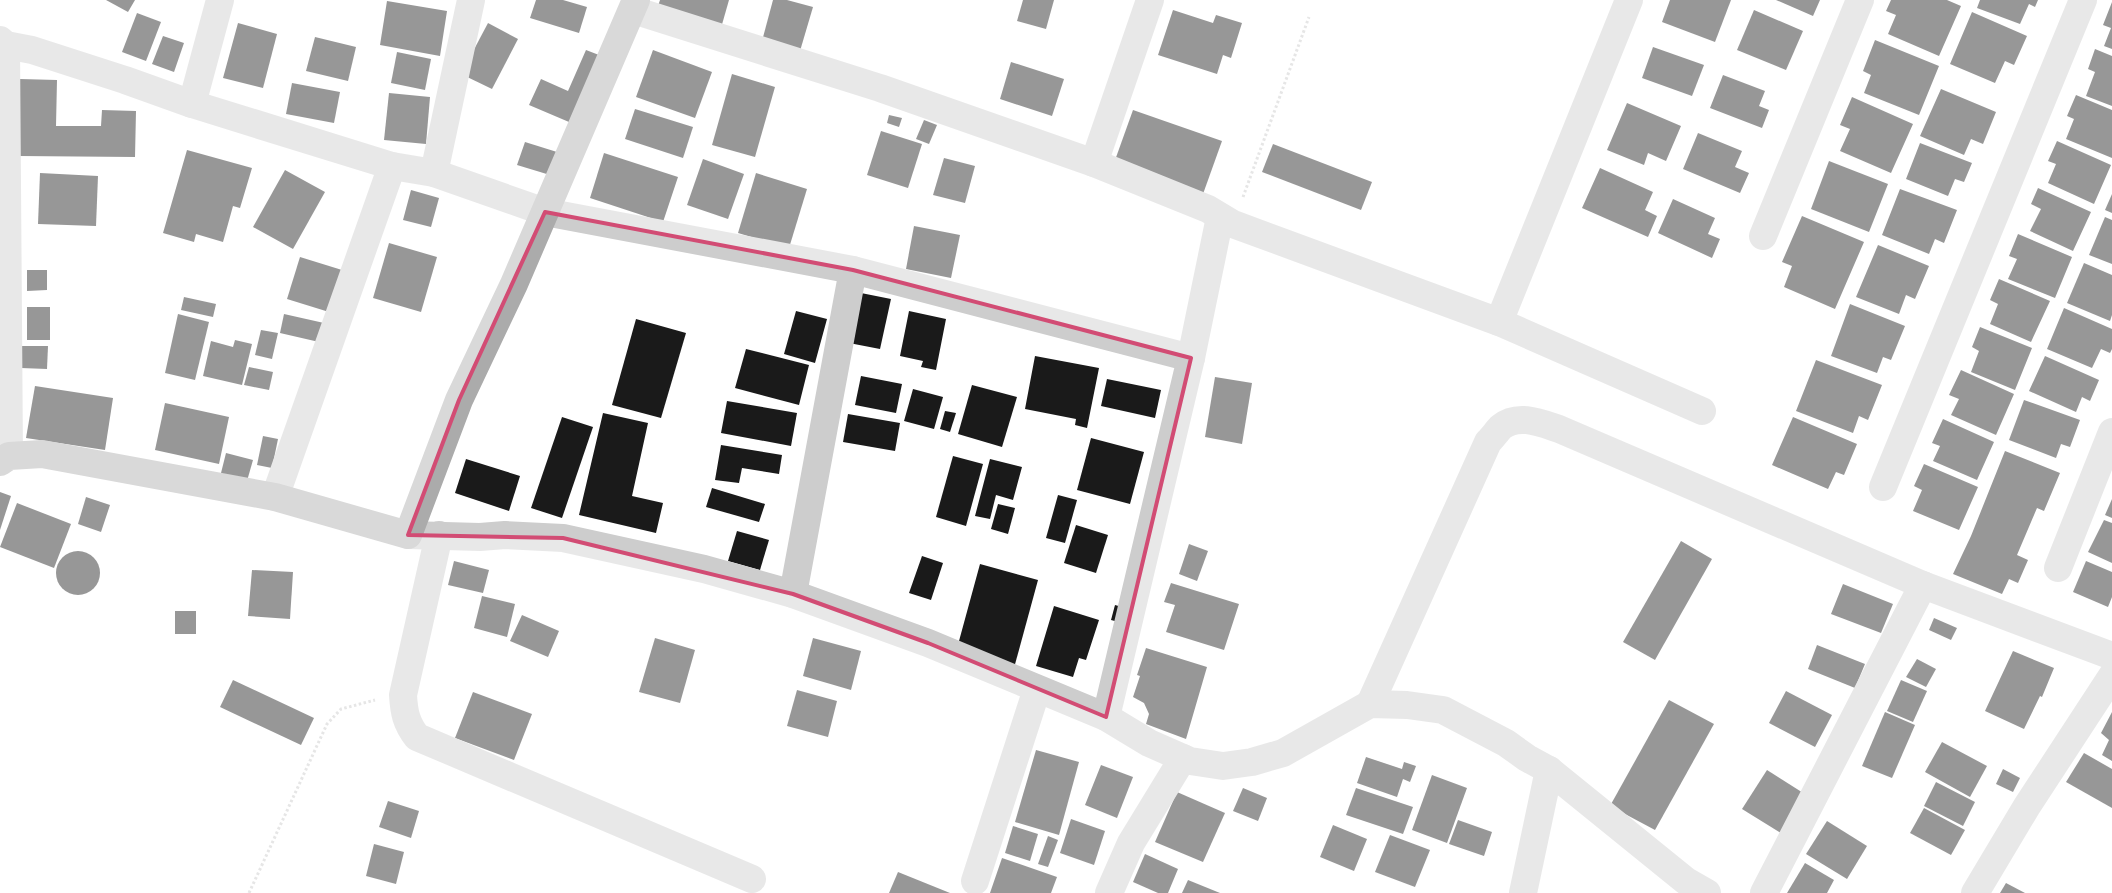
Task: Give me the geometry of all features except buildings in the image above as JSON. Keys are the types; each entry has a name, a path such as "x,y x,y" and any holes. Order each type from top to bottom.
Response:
{"main road":[{"path":"5,459 42,454 275,497 408,535 459,400 514,284 634,5"}],"street":[{"path":"192,104 220,0"},
{"path":"434,173 471,0"},
{"path":"1094,163 1150,0"},
{"path":"1499,322 1630,0"},
{"path":"1763,236 1860,0"},
{"path":"1883,487 2083,0"},
{"path":"634,5 1094,163 1208,209 1226,220 1499,322 1702,411"},
{"path":"5,459 3,42 125,80 192,104 392,166 434,173 545,212 853,270 1191,358"},
{"path":"275,497 392,166"},
{"path":"1106,717 1191,358 1226,220"},
{"path":"793,594 853,270"},
{"path":"1370,704 1488,442 1502,426 1514,420 1534,420 1559,429 1923,585 2112,656"},
{"path":"2058,568 2112,432"},
{"path":"408,535 480,537 506,535 563,538 704,570 793,594 928,643 1037,690 1106,717 1149,744 1190,761 1223,766 1252,762 1283,752 1370,704 1407,705 1443,710 1549,770 1686,881 1708,893"},
{"path":"440,535 403,695 408,726 417,737 752,879"},
{"path":"1764,893 1923,585"},
{"path":"1975,893 2027,806 2112,676"},
{"path":"975,881 1037,690"},
{"path":"1109,893 1131,843 1183,758"},
{"path":"1523,893 1549,770"}],"path":[{"path":"1226,220 1309,17"},
{"path":"249,893 327,724 340,709 358,703 403,695"}],"highlighted area":[{"path":"545,212 853,270 1191,358 1106,717 928,643 793,594 563,538 408,535 459,400"}]}
